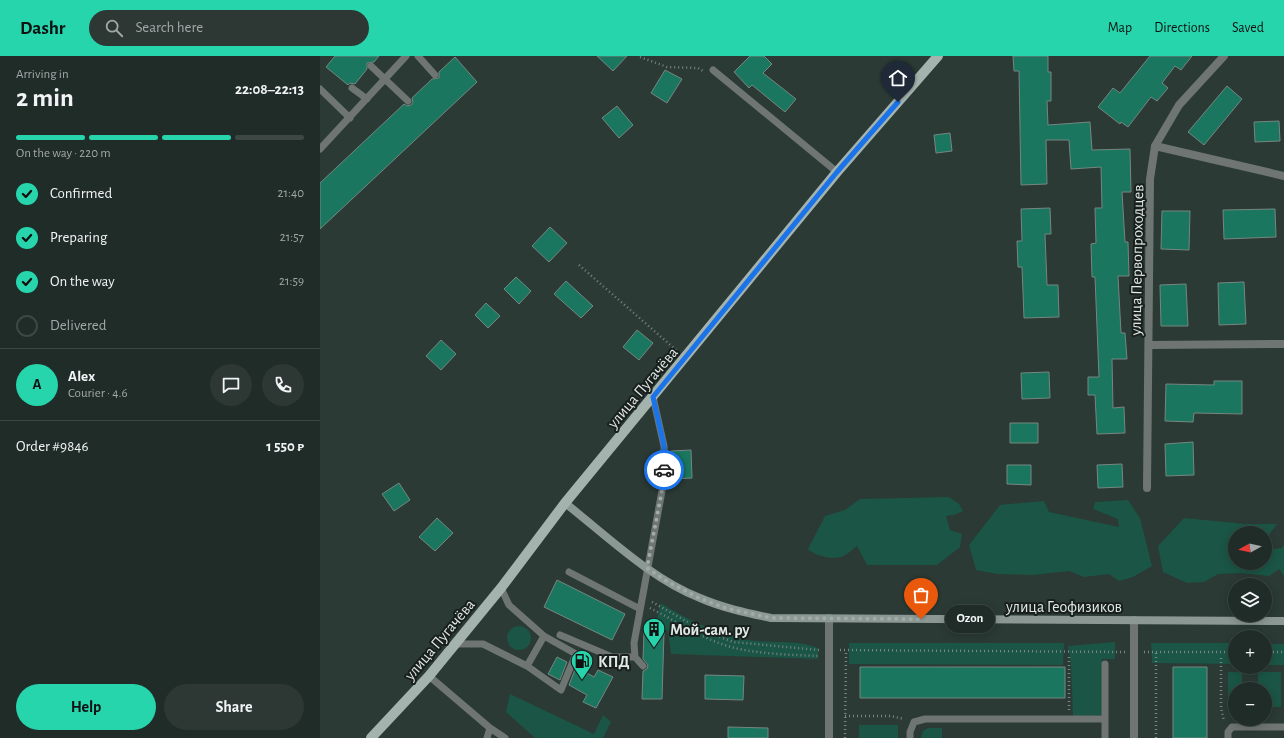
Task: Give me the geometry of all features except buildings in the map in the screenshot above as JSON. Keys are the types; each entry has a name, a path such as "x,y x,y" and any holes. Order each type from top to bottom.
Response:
{"main road":[{"name":"улица Пугачёва","path":"371,738 429,676 456,644 566,503 837,172 938,56"}],"street":[{"name":"улица Первопроходцев","path":"1147,488 1150,179 1156,146 1179,104 1224,56"},
{"path":"1156,146 1284,176"},
{"path":"1149,345 1284,344"},
{"name":"улица Геофизиков","path":"566,503 647,568 681,590 725,608 771,618 1284,621"},
{"path":"829,618 829,738"},
{"path":"1134,620 1134,738"}],"lane":[{"path":"418,56 435,75"},
{"path":"320,149 350,118 404,57"},
{"path":"370,66 408,101"},
{"path":"713,70 837,172"},
{"path":"352,88 367,99"},
{"path":"320,89 350,118"},
{"path":"643,666 635,657 634,643 664,480 664,446 653,397"},
{"path":"569,572 641,603"},
{"path":"456,644 483,644 527,666 561,690 576,654 544,636 509,605 501,588"},
{"path":"560,635 612,657 635,657"},
{"path":"527,666 544,636"},
{"path":"1105,664 1105,738"},
{"path":"429,676 490,728 505,738"},
{"path":"910,738 910,732 914,722 925,719 1105,719"},
{"path":"1228,738 1230,730 1236,727 1284,726"},
{"path":"487,738 490,728"}],"path":[{"path":"640,57 667,67 698,68 705,72"},
{"path":"579,265 685,358"},
{"path":"641,603 704,636 731,647 788,655 829,653 846,650 1228,652"},
{"path":"641,603 733,642 829,653"},
{"path":"845,738 846,650"},
{"path":"1156,652 1156,738"},
{"path":"1272,652 1284,652"},
{"path":"1069,657 1069,719"},
{"path":"1221,658 1221,714 1230,730"},
{"path":"845,716 896,717 914,722"}],"green space":[{"path":"949,497 959,504 963,511 954,515 946,516 950,530 962,534 960,547 937,565 867,565 857,546 845,555 837,558 824,557 815,554 808,549 825,516 845,510 860,499"},
{"path":"1128,500 1140,518 1152,566 1133,577 1119,581 1109,574 1084,577 1069,571 1033,575 997,574 976,570 969,545 1000,505 1044,501 1049,512 1119,527 1118,519 1093,509 1095,502"},
{"path":"1184,518 1246,524 1277,524 1272,531 1272,526 1228,526 1228,570 1272,570 1272,546 1273,549 1282,548 1284,544 1284,576 1279,569 1269,576 1241,573 1218,574 1204,582 1187,583 1163,572 1158,546"},
{"path":"661,603 692,620 715,630 737,637 757,641 810,645 818,648 818,659 671,654 668,631 656,623"},
{"path":"519,626 528,629 531,638 528,647 519,650 510,647 507,638 510,629"},
{"path":"1115,642 1115,659 1102,659 1102,715 1073,716 1071,664 1068,646"},
{"path":"849,643 1064,643 1063,665 849,664"},
{"path":"1151,643 1228,643 1228,664 1152,663"},
{"path":"1272,644 1284,644 1284,665 1272,665"},
{"path":"1272,672 1281,672 1281,707 1272,707 1272,682 1258,682 1258,674 1272,674"},
{"path":"1228,674 1242,674 1242,682 1228,682"},
{"path":"510,694 594,734 603,715 611,722 603,738 535,738 506,712"},
{"path":"859,725 898,725 898,738 859,738"},
{"path":"928,728 942,728 942,738 921,738 923,731"}],"way so far":[{"path":"664,470 664,480 647,568 681,590 725,608 771,618 921,619"}],"place":[{"name":"Ozon","path":"921,619"},
{"name":"Мой-сам. ру","path":"654,648"},
{"name":"КПД","path":"582,680"}],"route":[{"path":"664,470 664,446 653,397 837,172 898,102"}]}
